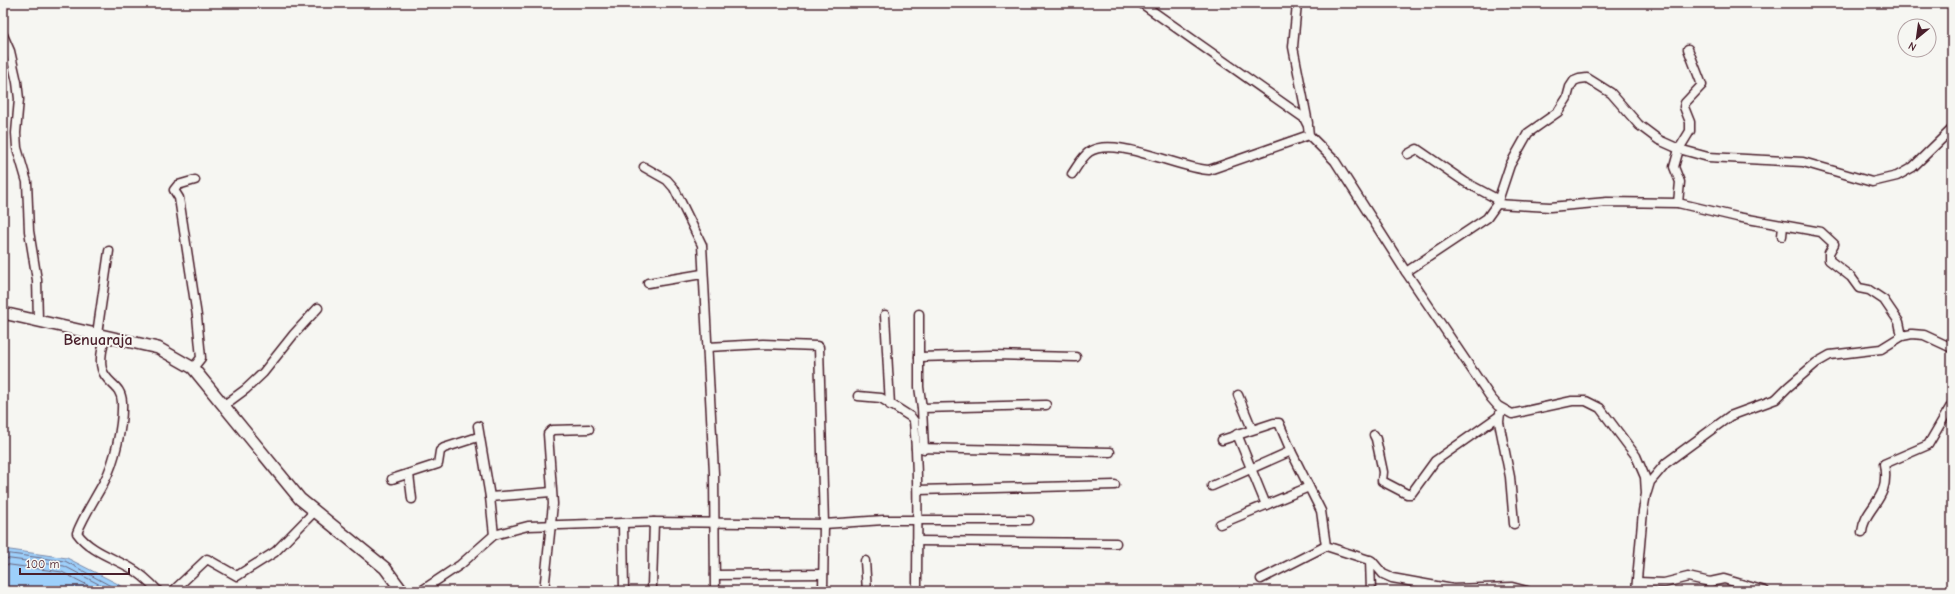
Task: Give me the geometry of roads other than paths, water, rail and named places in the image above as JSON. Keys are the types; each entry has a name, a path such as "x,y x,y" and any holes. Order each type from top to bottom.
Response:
{"main road":[{"path":"3,313 158,348 193,368 300,500 385,568 402,591"}],"street":[{"path":"1141,3 1304,118 1308,126"},
{"path":"1297,3 1293,47 1310,135 1335,161 1406,272 1503,414 1514,524"},
{"path":"3,35 10,51 17,82 19,99 16,134 17,148 27,182 29,231 38,280 38,320"},
{"path":"1678,203 1680,182 1674,167 1679,149 1690,131 1690,122 1684,107 1685,103 1702,85 1688,49"},
{"path":"1406,272 1487,218 1497,202 1510,164 1528,133 1558,112 1568,98 1572,84 1574,81 1579,79 1587,78 1611,93 1639,124 1658,140 1679,149 1708,157 1803,162 1872,182 1897,176 1913,167 1952,130"},
{"path":"1072,174 1085,156 1099,148 1123,149 1192,168 1209,170 1310,135"},
{"path":"1408,154 1417,149 1497,202 1550,207 1607,202 1678,203 1738,217 1821,232 1834,244 1829,260 1851,277 1859,288 1869,290 1884,300 1899,322 1902,336"},
{"path":"644,167 667,180 674,188 700,238 708,347 715,524 719,575 716,591"},
{"path":"193,368 201,358 197,316 179,198 174,190 178,185 195,180"},
{"path":"1782,236 1783,226"},
{"path":"109,252 101,335 101,362 102,369 106,377 118,388 122,403 116,452 105,480 77,533 83,541 96,551 141,574 158,591"},
{"path":"648,283 702,274"},
{"path":"223,406 246,389 263,373 294,334 318,308"},
{"path":"917,591 916,520 922,408 919,387 919,314"},
{"path":"885,315 890,405"},
{"path":"1636,591 1638,582 1643,511 1646,494 1650,482 1666,463 1730,416 1776,400 1788,387 1816,363 1830,355 1881,349 1902,336 1912,334 1924,335 1952,348"},
{"path":"708,347 763,344 819,347 824,524 823,591"},
{"path":"919,357 994,355 1076,357"},
{"path":"1238,395 1252,429"},
{"path":"858,396 881,398 913,418 920,449"},
{"path":"1374,435 1383,472 1382,481 1407,494 1411,494 1435,461 1503,414 1518,414 1580,400 1586,401 1600,408 1636,456 1645,477 1646,494"},
{"path":"1862,532 1863,523 1883,490 1886,475 1884,464 1928,445 1952,404"},
{"path":"922,408 1046,405"},
{"path":"1222,440 1252,429 1274,423 1280,423 1291,451 1321,511 1326,546"},
{"path":"478,426 478,437 490,497 494,535"},
{"path":"544,591 552,525 552,492 548,432 552,430 589,429"},
{"path":"1237,434 1266,505"},
{"path":"392,479 438,464 440,452 444,448 478,437"},
{"path":"920,449 1110,452"},
{"path":"1212,486 1291,451"},
{"path":"409,474 412,499"},
{"path":"918,490 1115,485"},
{"path":"1220,524 1309,487"},
{"path":"490,497 552,492"},
{"path":"173,591 207,559 237,576 274,552 314,512"},
{"path":"421,591 460,565 494,535 528,526 654,522 715,524 824,524 858,520 1029,520"},
{"path":"652,586 654,522"},
{"path":"623,523 624,591"},
{"path":"917,542 1116,543"},
{"path":"1261,579 1326,546 1370,560 1374,562 1383,574 1392,578 1453,589 1512,587 1527,591"},
{"path":"1370,560 1371,591"},
{"path":"864,561 867,591"},
{"path":"719,575 823,574"},
{"path":"1638,582 1664,584 1688,577 1710,582 1724,579 1765,591"}],"water":[{"path":"3,549 67,558 118,584 126,591 3,591"}],"district":[{"name":"Benuaraja","path":"98,340"}]}
